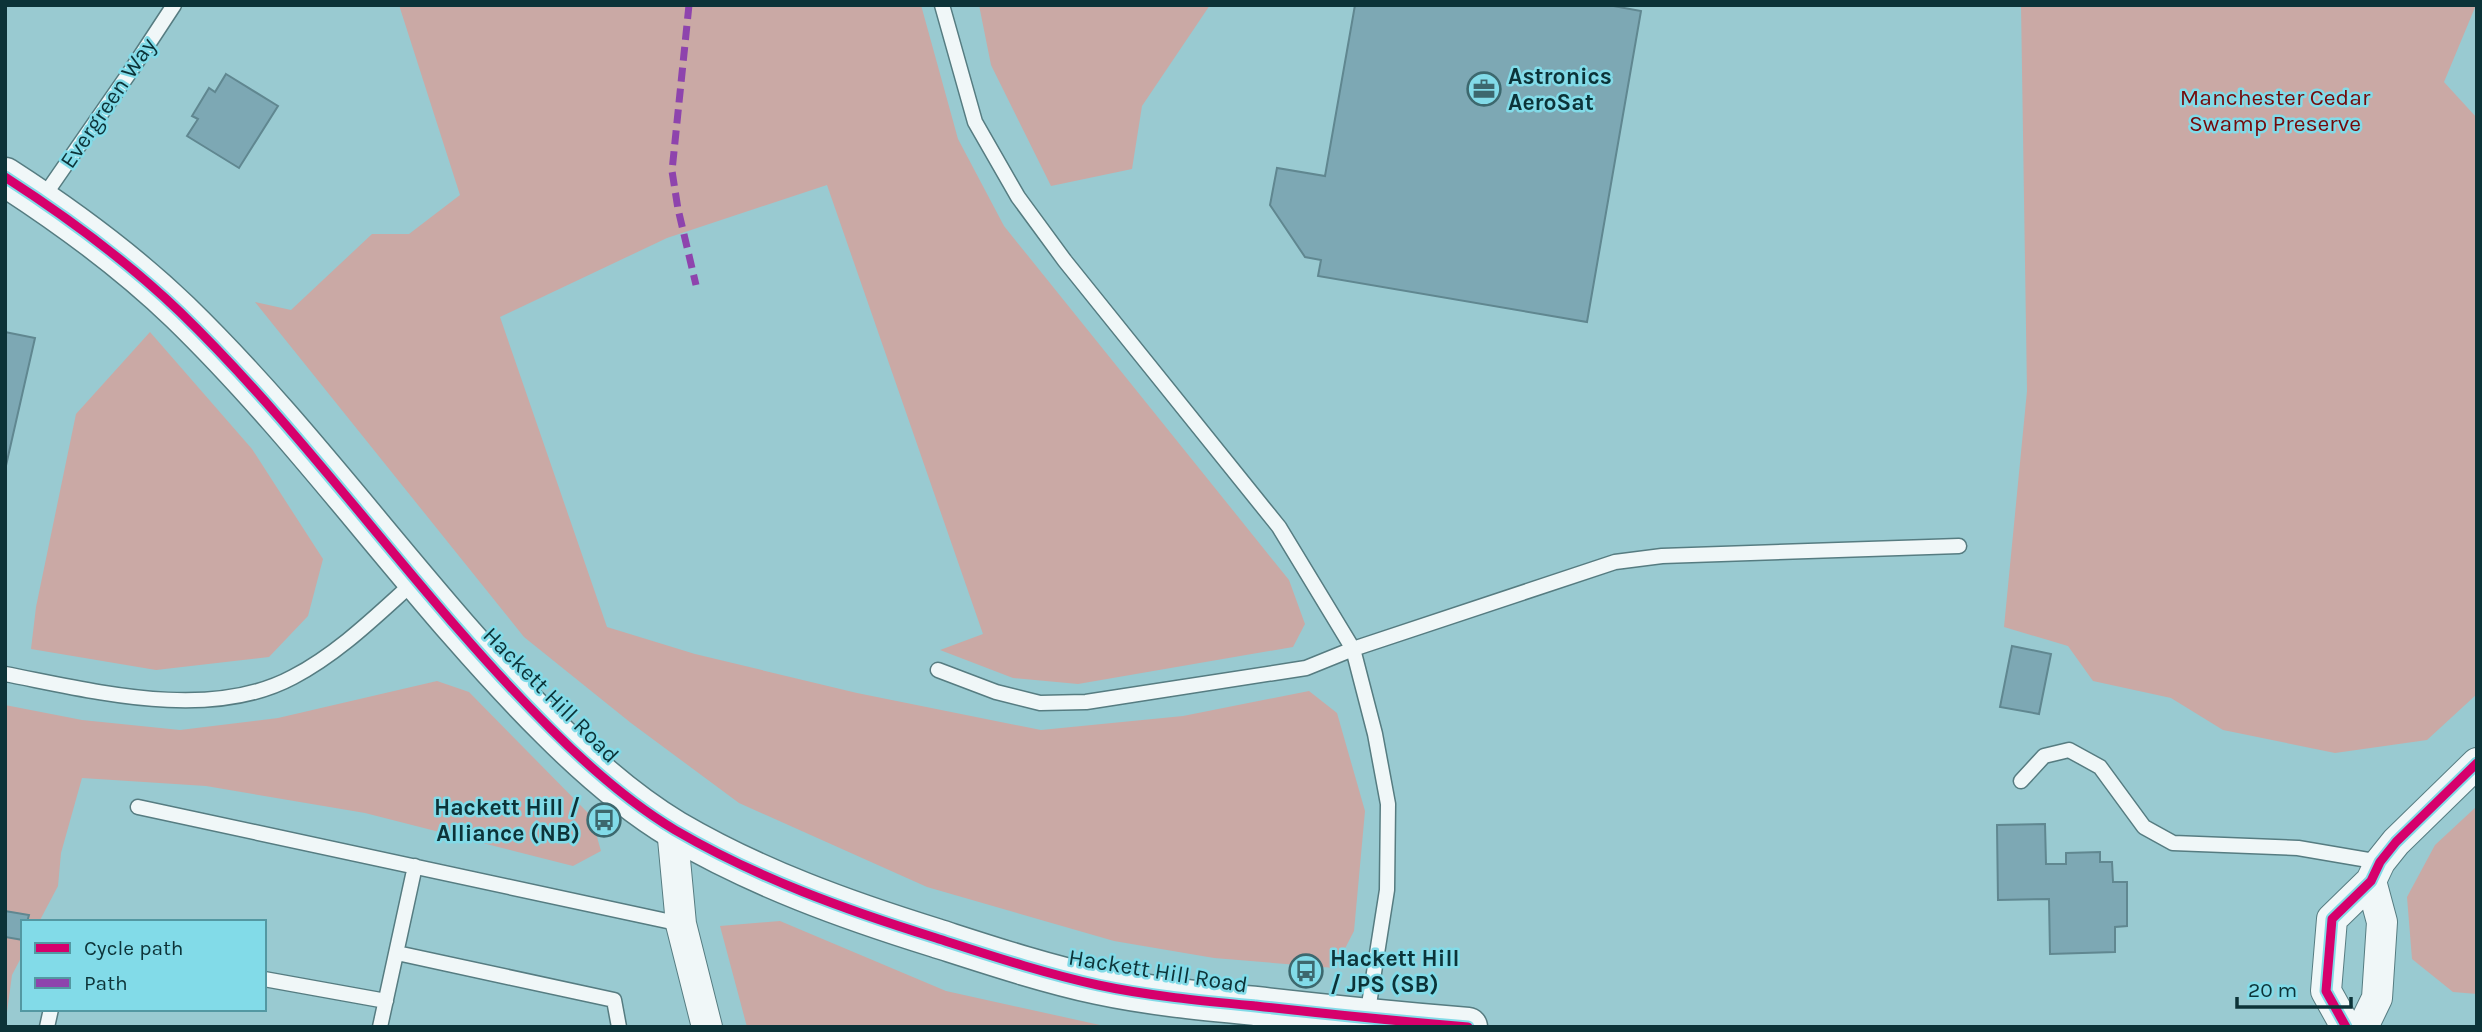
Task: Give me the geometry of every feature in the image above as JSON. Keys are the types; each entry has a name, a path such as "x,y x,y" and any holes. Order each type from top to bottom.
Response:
{"street":[{"name":"Hackett Hill Road","path":"5,177 112,253 179,311 303,444 416,580 552,729 620,791 672,828 750,870 841,908 1015,963 1099,985 1196,1000 1468,1027"},
{"path":"2346,1027 2326,991 2332,919 2375,872 2396,842 2477,763"},
{"path":"672,828 681,924 707,1027"},
{"path":"2363,1027 2377,998 2382,922 2375,872"}],"lane":[{"name":"Evergreen Way","path":"41,200 174,5"},
{"path":"942,5 975,122 1018,197 1065,261 1279,527 1353,649 1375,734 1388,804 1387,890 1367,1018"},
{"path":"938,670 996,692 1040,703 1087,702 1306,668 1353,649 1615,562 1662,556 1959,546"},
{"path":"5,674 109,694 174,699 216,698 253,693 293,677 329,654 416,580"},
{"path":"2021,781 2043,756 2069,750 2100,767 2144,827 2173,843 2298,848 2375,872"},
{"path":"138,807 681,924"},
{"path":"380,1027 415,866"},
{"path":"397,953 614,1000 619,1027"},
{"path":"266,979 386,1001"}],"green space":[{"path":"399,5 921,5 958,139 1004,226 1289,580 1305,624 1293,647 1078,684 1013,678 940,650 983,634 827,185 667,238 500,317 607,627 695,654 857,693 1041,730 1183,716 1309,691 1337,713 1365,811 1354,931 1335,968 1214,958 1114,941 927,887 739,803 631,723 524,637 255,302 291,310 372,234 409,234 460,195"},
{"path":"979,5 1210,5 1142,106 1132,169 1051,186 991,65"},
{"name":"Manchester Cedar Swamp Preserve","path":"2021,5 2476,5 2444,82 2477,118 2477,694 2427,740 2335,753 2223,730 2171,698 2093,681 2068,646 2004,627 2027,391"},
{"path":"150,332 252,449 323,559 308,616 269,657 156,670 31,649 36,607 76,414"},
{"path":"437,681 469,692 591,816 601,851 573,866 365,813 206,786 82,778 61,853 58,886 40,920 21,920 21,958 12,975 5,1027 5,705 82,720 180,730 278,718"},
{"path":"2477,806 2477,994 2453,992 2412,959 2407,897 2435,845"},
{"path":"780,921 946,991 1109,1027 747,1027 720,926"}],"building":[{"name":"Astronics AeroSat","path":"1355,5 1608,5 1641,11 1587,322 1318,276 1321,260 1305,257 1270,205 1277,168 1325,176"},
{"path":"226,74 278,106 239,168 187,136 198,119 192,116 209,88 215,92"},
{"path":"5,332 35,338 5,470"},
{"path":"2012,646 2051,654 2039,714 2000,707"},
{"path":"2045,824 2046,864 2066,864 2066,853 2100,852 2100,862 2112,862 2113,882 2127,882 2127,926 2115,927 2115,952 2050,954 2049,899 1998,900 1997,825"},
{"path":"5,911 29,915 28,920 21,920 21,940 5,937"}],"marked path":[{"path":"689,5 672,171 696,285"}],"cycle path":[{"path":"5,177 96,240 180,312 276,414 503,679 595,770 626,796 675,830 770,878 835,904 996,957 1077,980 1176,998 1468,1027"},
{"path":"2346,1027 2326,991 2332,919 2371,881 2380,862 2396,842 2477,763"}],"place":[{"name":"Astronics AeroSat","path":"1484,89"},
{"name":"Hackett Hill / Alliance (NB)","path":"604,820"},
{"name":"Hackett Hill / JPS (SB)","path":"1306,971"}]}
